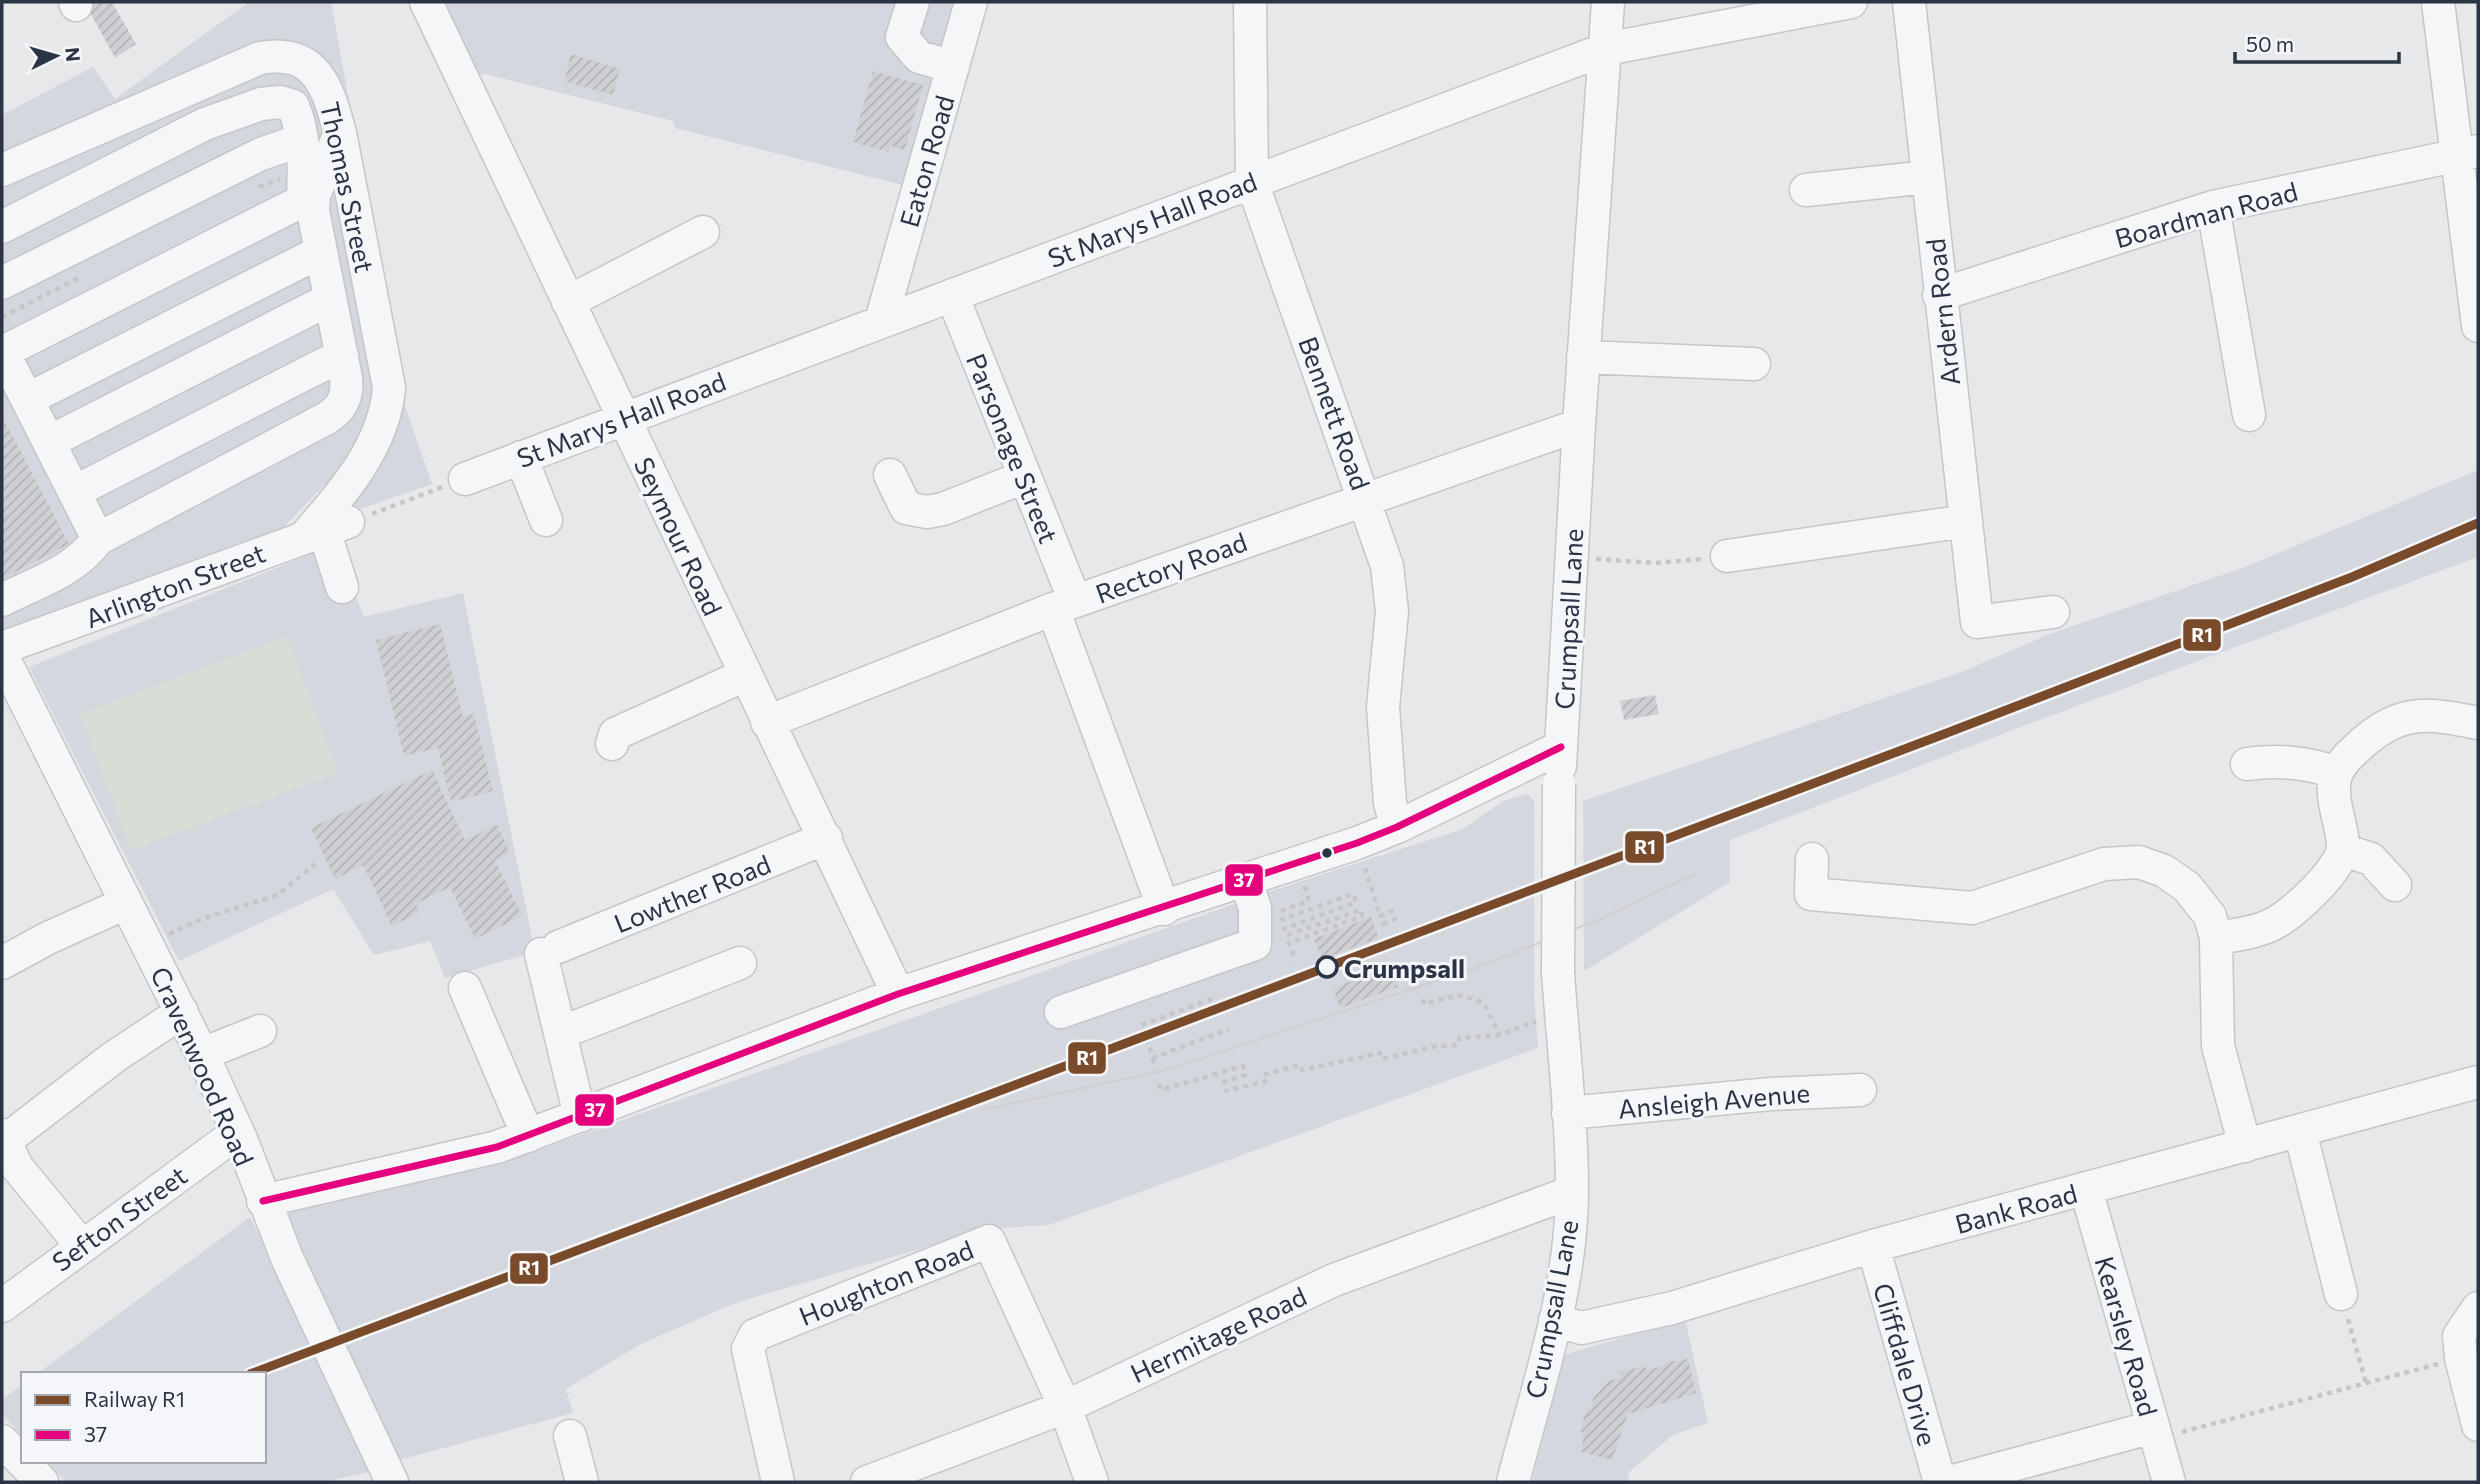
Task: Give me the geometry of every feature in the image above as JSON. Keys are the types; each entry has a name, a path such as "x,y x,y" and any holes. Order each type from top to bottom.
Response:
{"street":[{"name":"Seymour Road","path":"426,2 898,994"},
{"path":"913,2 902,37 919,57 953,67"},
{"name":"Eaton Road","path":"881,321 971,2"},
{"name":"Bennett Road","path":"1250,2 1252,182 1365,497 1387,566 1392,611 1383,708 1390,803 1396,827"},
{"name":"Crumpsall Lane","path":"1513,1482 1555,1320 1567,1255 1572,1192 1558,973 1559,784 1583,357 1608,2"},
{"name":"St Marys Hall Road","path":"465,479 1606,49 1851,2"},
{"name":"Ardern Road","path":"1909,2 1939,295 1977,622 2053,612"},
{"path":"2438,2 2466,152 2478,326"},
{"name":"Thomas Street","path":"2,170 270,56 301,62 319,76 330,96 340,133 389,387 388,404 375,445 326,529"},
{"path":"2,227 205,124 261,104 280,102 293,106 302,140 309,197 347,387 342,405 336,413 98,538 86,554 65,571 2,600"},
{"path":"98,538 2,351 309,197 340,133"},
{"path":"2,283 261,154 302,140"},
{"name":"Boardman Road","path":"1939,295 2213,207 2466,152"},
{"path":"1806,190 1928,177"},
{"path":"2213,207 2249,415"},
{"path":"568,302 703,232"},
{"path":"27,399 320,252"},
{"name":"Parsonage Street","path":"952,295 1024,477 1064,605 1103,746 1164,909"},
{"path":"49,442 330,299"},
{"path":"74,492 342,355"},
{"path":"1583,357 1754,364"},
{"name":"Rectory Road","path":"767,722 1064,605 1365,497 1579,425"},
{"path":"521,457 546,520"},
{"path":"890,475 906,509 927,512 1024,477"},
{"path":"1727,556 1965,521"},
{"path":"326,529 342,587"},
{"name":"Arlington Street","path":"2,649 326,529"},
{"name":"Cravenwood Road","path":"2,656 202,1054 238,1132 287,1258 388,1473"},
{"path":"612,744 615,734 745,675"},
{"path":"2216,938 2257,930 2276,923 2334,869 2343,850 2334,797 2337,774 2347,757 2374,732 2404,717 2445,716 2478,723"},
{"path":"263,1201 497,1147 898,994 1357,844 1562,747"},
{"path":"2247,764 2278,760 2312,764 2337,774"},
{"name":"Lowther Road","path":"560,1032 549,951 826,838"},
{"path":"2343,850 2371,859 2395,886"},
{"path":"1812,859 1811,894 1972,908 2104,864 2139,862 2164,871 2187,887 2210,916 2216,938 2218,1046 2245,1146"},
{"path":"1061,1012 1255,944 1255,908 1246,882"},
{"path":"2,963 48,938 126,903"},
{"path":"580,1116 560,1032 740,963"},
{"path":"465,988 528,1136"},
{"path":"81,1245 17,1167 4,1138 114,1057 182,1012"},
{"path":"202,1054 260,1031"},
{"name":"Bank Road","path":"1555,1320 1581,1328 1672,1308 1872,1246 2478,1083"},
{"name":"Ansleigh Avenue","path":"1568,1113 1771,1094 1860,1090"},
{"path":"2300,1131 2341,1294"},
{"name":"Sefton Street","path":"2,1306 81,1245 238,1132"},
{"name":"Kearsley Road","path":"2085,1189 2169,1482"},
{"name":"Hermitage Road","path":"867,1482 1065,1406 1334,1280 1572,1192"},
{"name":"Houghton Road","path":"778,1482 748,1349 755,1335 989,1241 1065,1406"},
{"name":"Cliffdale Drive","path":"1872,1246 1940,1482"},
{"path":"2478,1308 2459,1336 2461,1359 2478,1424"},
{"path":"1065,1406 1092,1482"},
{"path":"1950,1482 2155,1433"},
{"path":"570,1436 582,1482"},
{"path":"2,1441 21,1460"},
{"path":"23,1463 42,1482"}],"path":[{"path":"326,529 465,479"},
{"path":"1572,557 1655,564 1727,556"},
{"path":"1357,844 1380,916 1392,911 1395,919 1383,924 1385,928"},
{"path":"146,943 204,918 278,895 315,864"},
{"path":"1295,864 1309,901 1275,913 1279,921 1353,894 1356,902 1284,929 1287,935 1361,910 1362,916 1289,943 1296,961"},
{"path":"1423,999 1424,1004 1459,995 1483,1002 1500,1035"},
{"path":"1154,1065 1141,1025 1212,999"},
{"path":"1159,1084 1161,1090 1243,1066 1245,1075 1224,1082 1226,1091 1265,1081 1263,1075 1300,1065 1302,1070 1380,1053 1382,1059 1436,1046 1458,1045 1458,1038 1500,1035 1561,1014"},
{"path":"1153,1058 1229,1029"},
{"path":"2341,1294 2366,1383"},
{"path":"2155,1433 2461,1359"}],"shaded area":[{"path":"249,2 331,2 405,406 432,484 354,511 353,491 324,485 284,527 2,630 2,115 93,67 115,99"},
{"path":"441,2 955,2 902,185 675,128 673,121 485,74 477,76"},
{"path":"2478,470 2478,557 2007,732 1730,840 1730,882 1584,971 1583,801 1959,673 2052,633 2240,569"},
{"path":"336,544 364,617 463,593 535,952 445,978 430,941 374,955 333,889 179,961 29,667"},
{"path":"287,636 338,773 131,850 80,714"},
{"path":"1528,794 1534,801 1534,995 1538,1048 1049,1225 988,1229 735,1303 641,1344 566,1389 573,1413 399,1460 298,1253 287,1212 294,1205 498,1164 1274,890 1463,829 1503,801"},
{"path":"250,1217 373,1471 323,1482 66,1482 48,1463 266,1463 266,1372 40,1372"},
{"path":"1685,1319 1708,1423 1673,1435 1628,1473 1630,1482 1532,1482 1564,1355"},
{"path":"21,1386 21,1435 2,1414 2,1400"}],"building":[{"path":"92,2 112,2 136,44 115,58 86,5"},
{"path":"571,54 620,69 613,95 564,81"},
{"path":"873,71 923,85 905,150 890,146 888,152 853,142"},
{"path":"2,416 69,544 2,579"},
{"path":"440,624 463,717 474,714 493,791 451,802 438,748 404,756 376,640"},
{"path":"1655,695 1659,714 1624,720 1620,701"},
{"path":"432,770 465,840 497,825 510,853 495,860 522,916 475,939 450,887 416,904 420,912 392,926 363,865 335,879 311,828"},
{"path":"1371,917 1379,938 1322,959 1314,939"},
{"path":"1390,966 1398,987 1340,1008 1333,988"},
{"path":"1688,1359 1696,1393 1628,1414 1612,1460 1581,1452 1584,1433 1580,1432 1587,1407 1591,1409 1593,1398 1608,1381 1621,1377 1620,1372 1644,1366 1646,1370 1663,1366 1663,1363"}],"tram line":[{"path":"982,1110 1166,1070 1473,969 1600,919 1695,874"}],"rail line":[{"name":"R1","path":"255,1372 1939,736 2352,577 2478,523"}],"transit line":[{"name":"37","path":"263,1201 497,1147 898,994 1357,843 1397,827 1561,747"}],"place":[{"name":"Crumpsall","path":"1327,967"}]}
